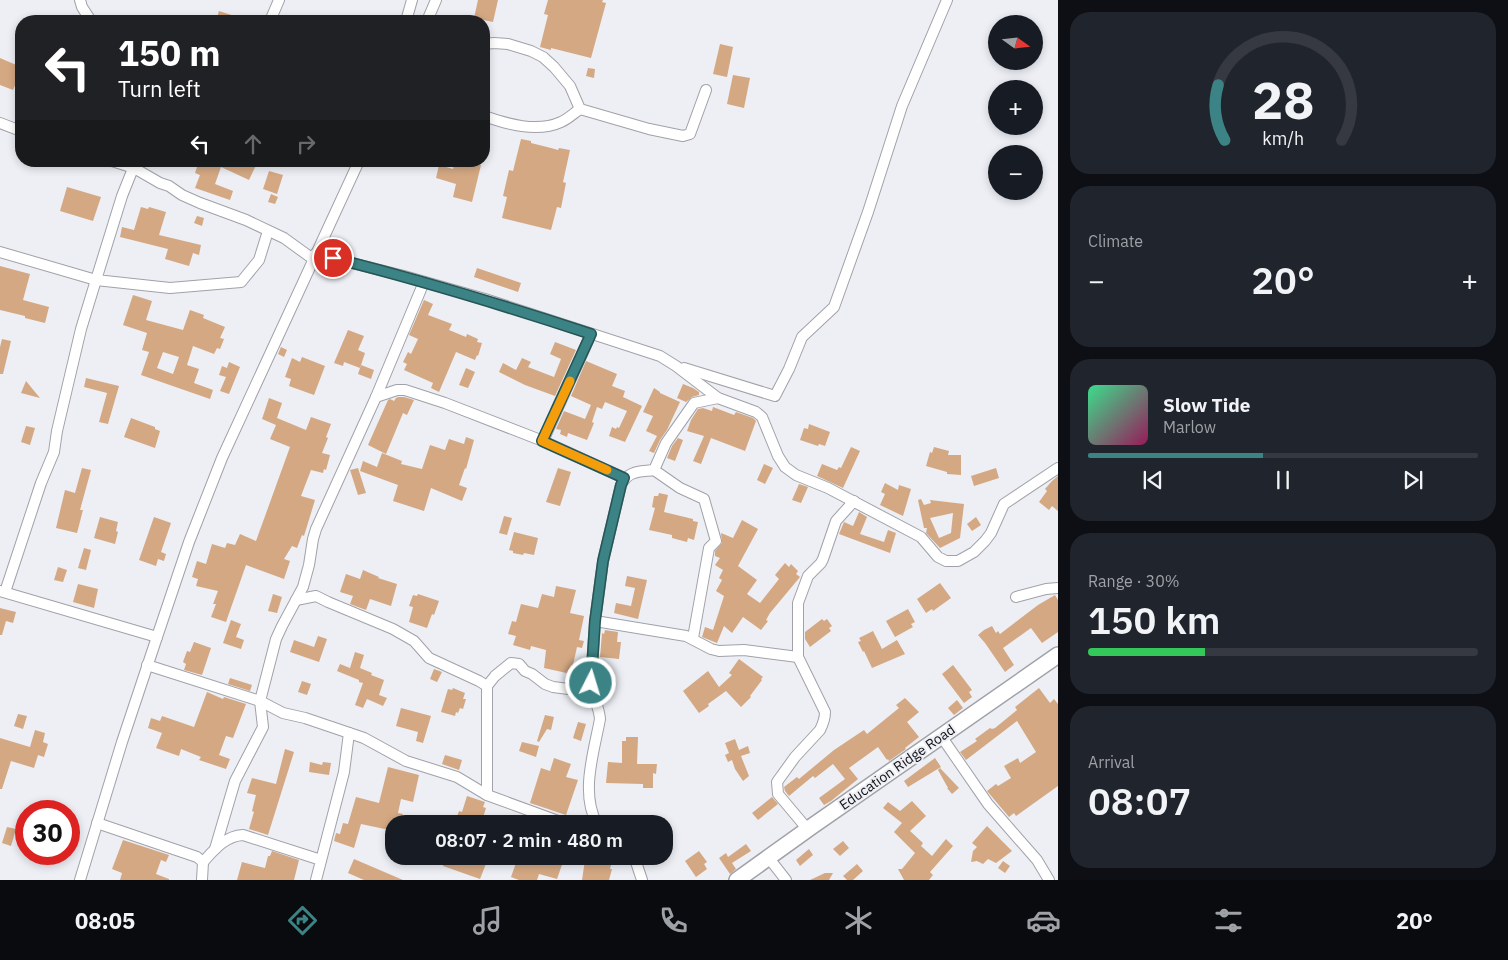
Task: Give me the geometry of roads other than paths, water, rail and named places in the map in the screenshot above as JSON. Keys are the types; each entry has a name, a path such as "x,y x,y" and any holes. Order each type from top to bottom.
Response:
{"main road":[{"name":"Education Ridge Road","path":"737,880 1058,655"}],"street":[{"path":"80,0 87,15"},
{"path":"273,15 279,0"},
{"path":"408,15 412,0"},
{"path":"430,15 436,0"},
{"path":"676,366 774,396 789,370 802,337 834,308 868,212 902,106 947,0"},
{"path":"490,43 508,44 543,57 554,66 570,86 580,109"},
{"path":"490,118 506,124 532,127 548,126 561,122 580,109 683,136 690,134 706,90"},
{"path":"0,123 15,129"},
{"path":"134,167 122,196 81,329 57,431 54,452 40,483 2,592 157,637"},
{"path":"138,167 160,184 169,186 182,195 246,220 284,238 314,256 404,276 484,299 660,356 718,398 756,412 762,417 778,456 785,467 921,537 938,557 946,561 958,561 974,552 991,533 1004,504 1058,468"},
{"path":"80,880 147,665 189,542 222,458 356,167"},
{"path":"0,252 96,280 170,288 241,282 259,260 268,231"},
{"path":"215,849 235,781 264,726 260,701 276,639 303,587 316,529 376,397 424,282"},
{"path":"542,441 591,334"},
{"path":"376,397 397,390 405,390 461,409 542,441 624,478"},
{"path":"654,470 666,443 694,403 718,398"},
{"path":"592,815 589,782 600,719 591,683 595,621 603,561 621,485 624,478 629,474 654,470 680,488 704,499 716,541 709,548 693,638"},
{"path":"811,827 804,825 778,794 777,789 777,782 794,757 820,730 825,717 825,712 798,657 798,603 808,576 821,563 836,521 854,501"},
{"path":"1016,597 1046,589 1058,588"},
{"path":"296,600 316,596 385,625 414,641 430,658 487,686"},
{"path":"595,621 693,638 711,649 719,651 744,650 798,657"},
{"path":"487,794 487,686 495,676 511,663 519,664 525,671 545,684 553,687 592,692"},
{"path":"147,665 260,701 278,711 305,718 372,741 406,761 457,777 487,794 542,815"},
{"path":"316,880 344,772 349,733"},
{"path":"941,736 988,804 1036,860 1049,880"},
{"path":"97,823 198,857 203,862"},
{"path":"202,880 203,862 225,840 236,835 243,835 321,860"},
{"path":"768,857 786,880"},
{"path":"637,865 642,880"}]}
